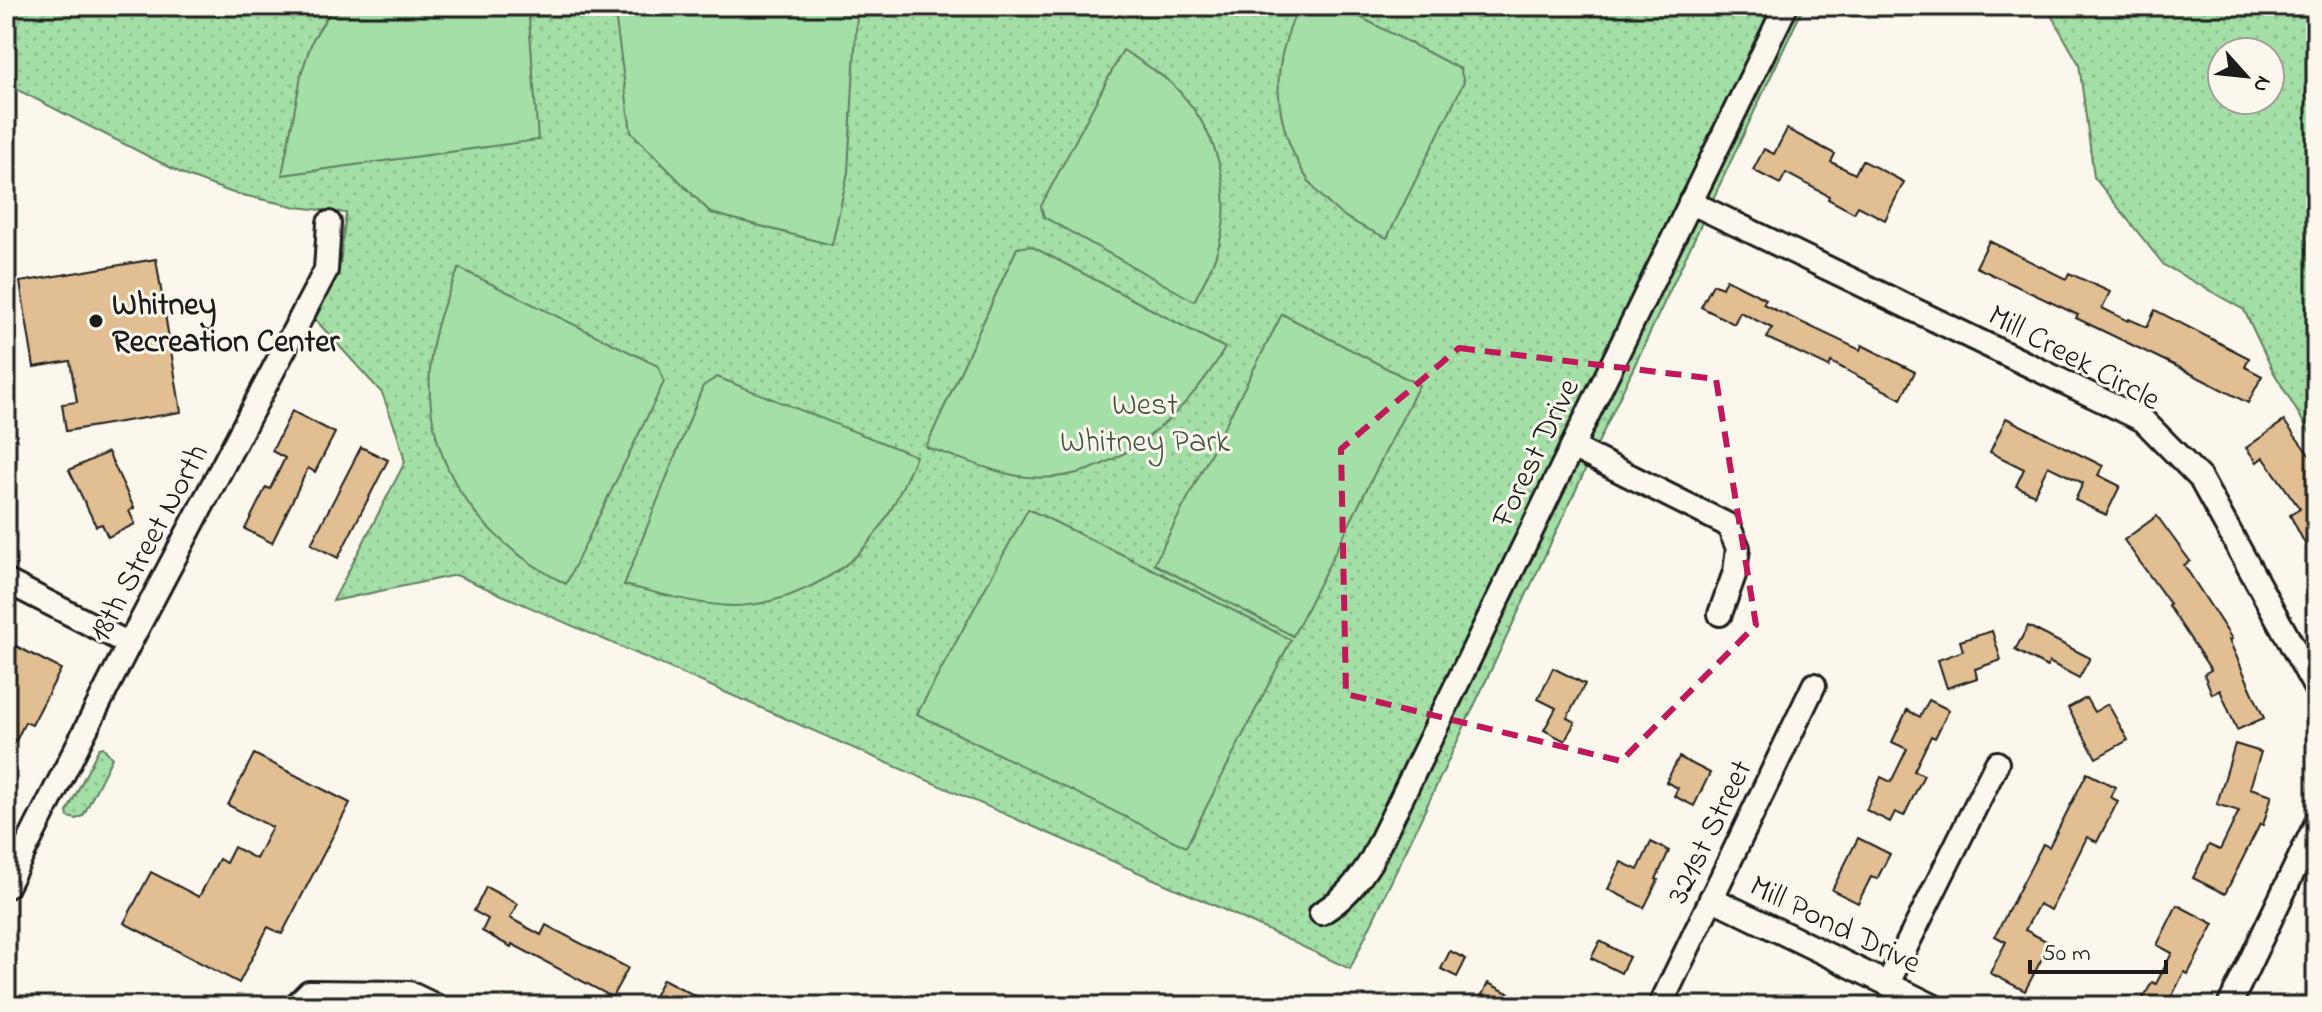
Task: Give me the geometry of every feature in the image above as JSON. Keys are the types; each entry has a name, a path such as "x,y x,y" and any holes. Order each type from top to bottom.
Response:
{"street":[{"name":"Forest Drive","path":"1321,913 1336,904 1357,883 1371,861 1786,6"},
{"name":"Mill Creek Circle","path":"1690,202 2143,420 2200,478 2316,689"},
{"name":"18th Street North","path":"6,887 129,644 326,270 329,223"},
{"path":"1572,447 1728,525 1738,548 1735,572 1720,614"},
{"path":"6,581 129,644"},
{"name":"321st Street","path":"1660,1006 1814,685"},
{"path":"1888,983 1997,763"},
{"path":"2229,1006 2316,824"},
{"name":"Mill Pond Drive","path":"1711,898 1933,1006"},
{"path":"295,1006 309,992 409,993 436,1006"}],"highlighted area":[{"path":"1459,348 1716,379 1756,625 1621,761 1346,694 1341,449"}],"green space":[{"name":"West Whitney Park","path":"6,6 1804,6 1350,969 1218,907 456,575 333,601 405,462 382,393 312,316 340,264 346,213 297,207 233,193 187,176 6,84"},
{"path":"334,6 528,6 538,140 282,175 302,71 313,39"},
{"path":"614,6 848,6 857,14 848,172 832,245 711,213 631,132"},
{"path":"1298,6 1339,6 1460,69 1464,82 1387,238 1349,219 1322,197 1309,181 1289,143 1279,101 1279,80 1284,46"},
{"path":"2046,6 2316,6 2316,443 2273,371 2244,310 2164,265 2094,177 2079,64"},
{"path":"1123,50 1168,81 1188,102 1201,120 1218,160 1223,180 1223,223 1214,259 1194,301 1044,217 1041,206"},
{"path":"1031,246 1225,348 1187,400 1137,445 1078,473 1046,478 1013,475 926,447 1017,248"},
{"path":"459,268 658,366 664,382 566,584 508,546 484,523 448,469 437,437 431,404 431,355 440,316"},
{"path":"1282,314 1419,385 1293,636 1154,564"},
{"path":"717,377 916,456 896,501 869,542 842,568 789,596 733,606 678,598 624,585 703,386"},
{"path":"1028,509 1291,640 1186,847 917,714"},
{"path":"103,747 112,758 83,816 76,819 68,817 67,812 99,748"}],"building":[{"path":"1787,129 1835,154 1831,162 1855,174 1862,160 1904,182 1885,220 1858,206 1854,213 1786,173 1780,184 1753,170 1764,149 1774,154"},
{"path":"1989,241 2066,279 2069,273 2110,292 2102,308 2128,321 2147,327 2155,310 2249,358 2245,367 2262,376 2248,403 2076,318 2078,315 1976,267"},
{"name":"Whitney Recreation Center","path":"156,259 181,412 66,431 62,404 77,402 70,361 34,367 20,282"},
{"path":"1726,279 1766,299 1763,304 1860,350 1862,345 1915,372 1901,399 1831,362 1829,367 1767,338 1772,328 1740,312 1734,324 1701,307 1713,284 1722,288"},
{"path":"292,411 335,433 315,472 308,468 272,543 245,529 285,458 272,451"},
{"path":"2006,418 2103,466 2098,475 2120,486 2106,515 2075,500 2083,483 2048,466 2034,495 2016,486 2024,469 1990,452"},
{"path":"2284,421 2316,464 2316,565 2290,515 2300,509 2263,457 2257,462 2246,448"},
{"path":"361,447 388,460 338,558 311,544"},
{"path":"108,452 134,508 129,511 135,524 108,537 102,524 96,526 69,470"},
{"path":"2157,516 2190,561 2184,565 2232,639 2229,640 2264,718 2237,730 2220,690 2212,694 2204,674 2211,670 2170,604 2124,540"},
{"path":"2028,626 2090,658 2079,678 2049,662 2047,667 2015,650"},
{"path":"1992,631 2001,660 1975,669 1977,678 1947,688 1938,660 1963,651 1960,641"},
{"path":"6,641 61,669 32,725 25,722 16,741 6,736"},
{"path":"1553,668 1585,684 1567,718 1575,722 1565,741 1544,730 1556,708 1538,699"},
{"path":"2086,698 2094,712 2108,704 2128,740 2096,758 2068,708"},
{"path":"1929,700 1949,710 1935,738 1931,736 1914,771 1924,775 1904,816 1895,812 1890,822 1866,810 1881,777 1891,782 1907,749 1892,742 1907,710 1920,717"},
{"path":"2235,744 2261,752 2250,788 2272,795 2263,825 2260,824 2225,894 2193,878 2209,845 2220,850 2239,811 2217,804"},
{"path":"254,754 350,803 282,934 268,927 239,983 124,923 151,872 199,897 219,859 226,863 234,847 256,859 272,827 228,805"},
{"path":"1679,757 1710,773 1694,806 1674,796 1678,788 1666,782"},
{"path":"2087,773 2115,787 2110,797 2118,801 2097,842 2087,837 2051,910 2039,904 2025,930 2050,943 2025,991 1990,973 2006,942 1995,936 2043,844 2049,847"},
{"path":"1858,838 1890,854 1877,879 1871,877 1858,903 1832,890"},
{"path":"1651,842 1669,851 1644,908 1608,889 1621,862 1638,870"},
{"path":"486,887 518,904 510,918 541,935 546,925 628,968 612,997 482,931 488,919 474,911"},
{"path":"2177,905 2214,924 2167,1006 2139,1006 2152,982 2156,984 2172,953 2157,945"},
{"path":"1600,941 1629,957 1621,973 1591,958"},
{"path":"1450,951 1466,959 1457,977 1441,969"},
{"path":"663,979 715,1006 649,1006"},
{"path":"1488,983 1534,1006 1476,1006"}],"place":[{"name":"Whitney Recreation Center","path":"96,321"}]}
